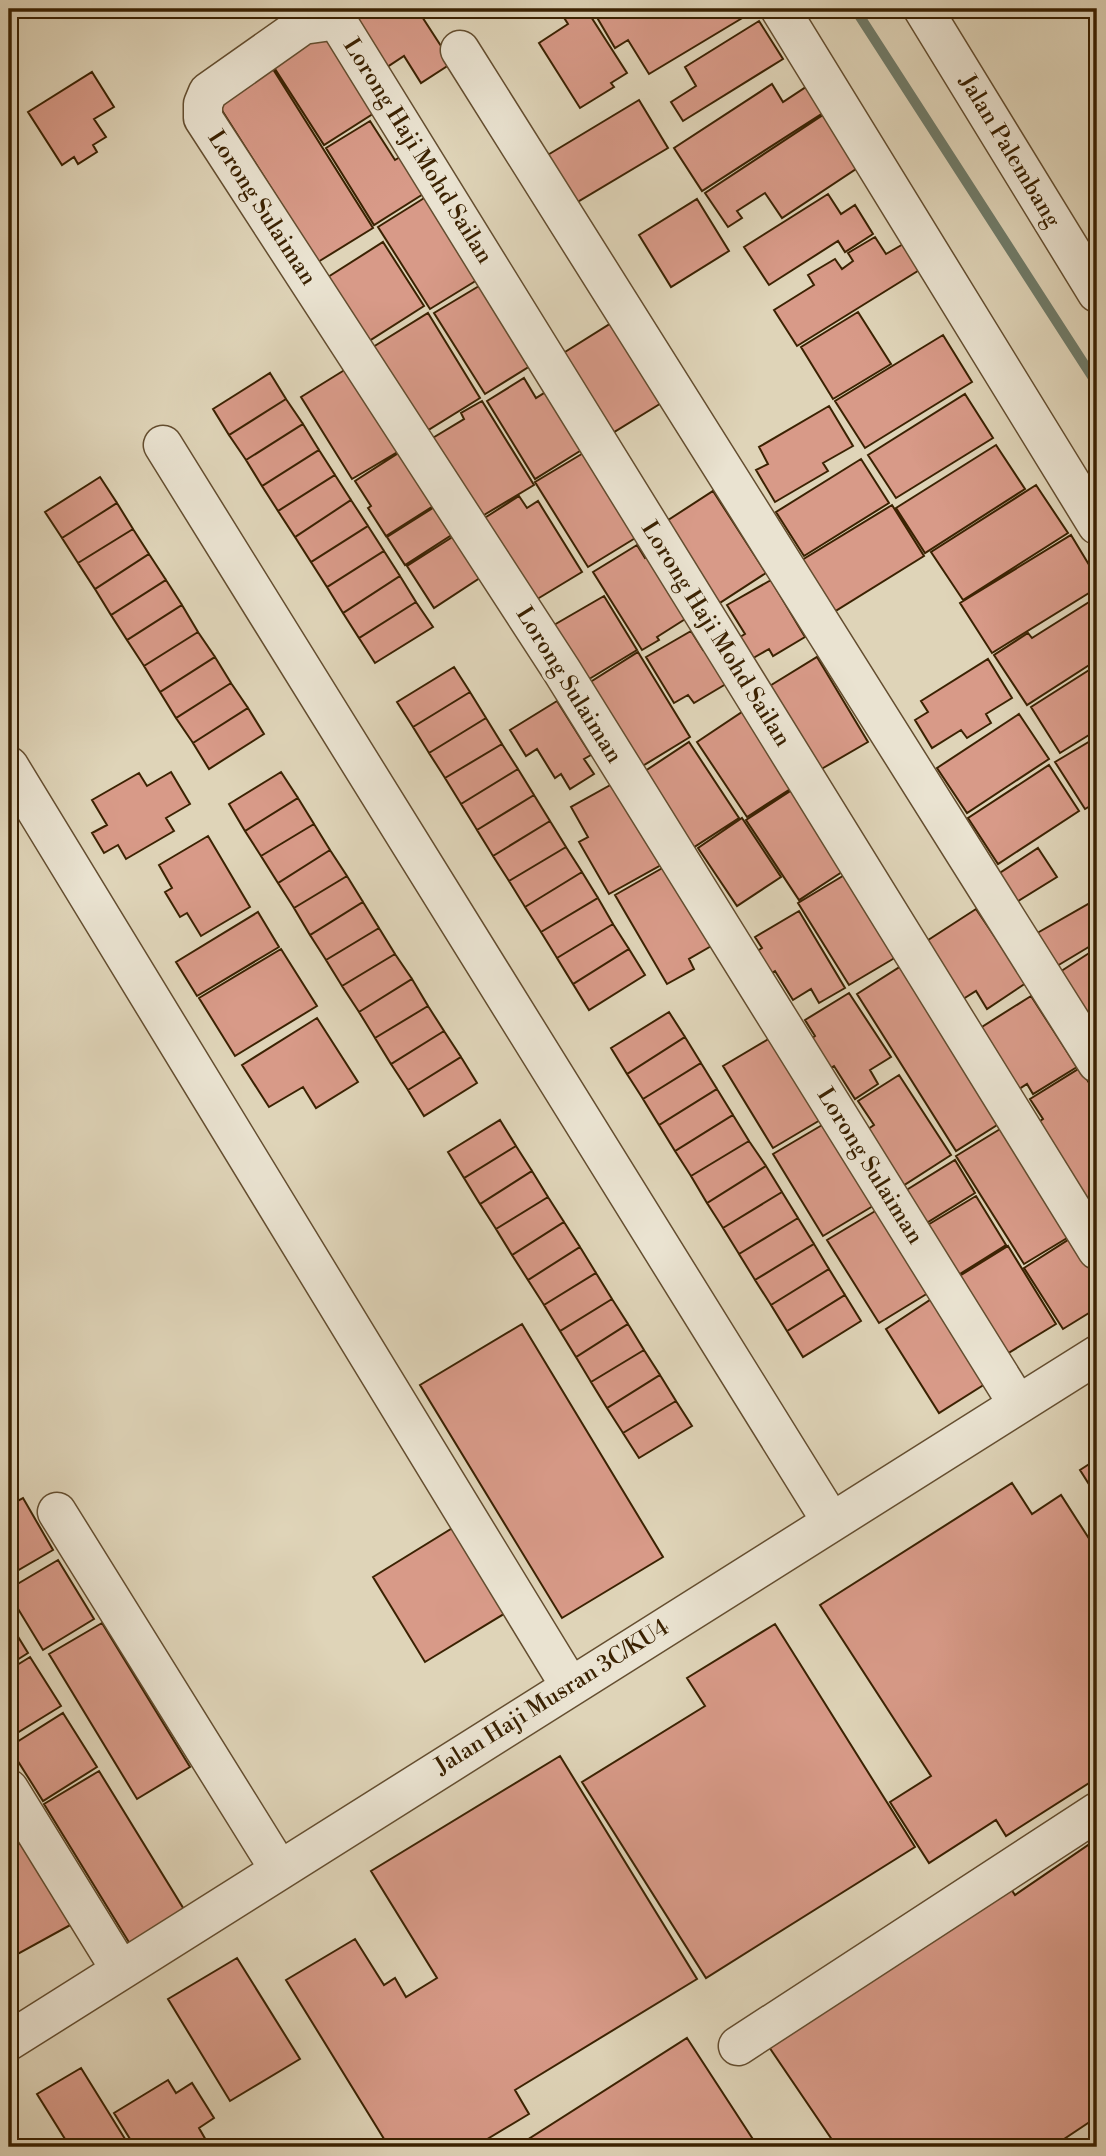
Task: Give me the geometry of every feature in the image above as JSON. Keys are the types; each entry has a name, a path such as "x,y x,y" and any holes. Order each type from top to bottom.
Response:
{"street":[{"path":"780,9 1097,525"},
{"name":"Jalan Palembang","path":"923,9 1097,293"},
{"name":"Lorong Haji Mohd Sailan","path":"308,18 341,27 1097,1250"},
{"name":"Lorong Sulaiman","path":"308,18 208,92 203,104 203,118 562,671 1017,1403"},
{"path":"460,50 1097,1063"},
{"path":"163,445 831,1521"},
{"path":"9,766 570,1686"},
{"name":"Jalan Haji Musran 3C/KU4","path":"9,2040 1097,1355"},
{"path":"57,1511 279,1869"},
{"path":"9,1788 120,1969"},
{"path":"738,2046 1097,1812"}],"building":[{"path":"352,9 417,9 452,63 421,83 404,56 381,71 345,14"},
{"path":"576,9 586,9 627,73 611,83 614,87 580,108 539,43 568,24 563,16"},
{"path":"592,9 746,9 749,14 649,74 628,40 615,48"},
{"path":"759,21 783,59 683,121 671,102 696,86 685,67"},
{"path":"324,23 379,110 324,145 268,58"},
{"path":"271,66 373,228 318,262 216,101"},
{"path":"92,72 114,107 94,119 106,137 93,145 97,152 78,164 74,157 62,165 28,112"},
{"path":"772,84 783,102 809,85 826,111 702,191 674,148"},
{"path":"639,100 668,148 574,204 546,156"},
{"path":"823,115 862,165 782,218 765,193 737,211 742,218 728,227 705,193"},
{"path":"370,121 395,160 405,154 428,191 374,225 326,148"},
{"path":"828,194 841,214 855,205 873,234 845,252 838,241 769,285 744,247"},
{"path":"429,195 482,277 430,309 378,227"},
{"path":"697,199 729,251 671,287 639,235"},
{"path":"875,237 886,254 905,243 921,269 797,346 774,310 814,285 808,275 835,259 842,269 853,261 848,253"},
{"path":"383,242 424,306 369,341 328,277"},
{"path":"484,283 535,363 485,394 434,313"},
{"path":"858,312 891,364 833,399 801,347"},
{"path":"428,313 480,398 425,432 373,347"},
{"path":"613,322 663,402 606,437 557,357"},
{"path":"943,335 972,382 865,448 835,401"},
{"path":"359,361 411,444 352,479 301,397"},
{"path":"270,373 286,399 229,435 213,409"},
{"path":"524,378 536,398 552,388 588,446 535,479 487,401"},
{"path":"965,394 993,438 896,498 868,455"},
{"path":"286,399 303,424 246,460 229,435"},
{"path":"482,401 534,485 479,518 431,439 464,419 461,413"},
{"path":"829,406 853,446 823,463 828,471 775,502 756,470 768,464 759,447"},
{"path":"303,424 319,450 262,486 246,460"},
{"path":"411,445 446,498 386,536 355,481"},
{"path":"996,445 1025,489 925,553 896,508"},
{"path":"319,450 335,475 278,511 262,486"},
{"path":"585,452 637,537 588,567 535,482"},
{"path":"861,459 889,503 804,556 776,512"},
{"path":"335,475 351,500 295,537 278,511"},
{"path":"100,477 117,503 62,538 45,512"},
{"path":"1036,485 1068,533 963,600 931,552"},
{"path":"713,491 766,573 715,606 662,524"},
{"path":"519,496 527,508 538,501 582,572 534,601 483,519"},
{"path":"447,499 464,527 405,565 387,537"},
{"path":"351,500 368,526 311,562 295,537"},
{"path":"117,503 133,529 78,563 62,538"},
{"path":"892,505 924,556 829,615 797,563"},
{"path":"368,526 384,551 327,587 311,562"},
{"path":"133,529 149,554 95,589 78,563"},
{"path":"465,529 492,570 434,608 407,566"},
{"path":"1071,535 1097,578 1097,588 992,653 960,603"},
{"path":"637,545 645,558 652,555 690,616 642,650 593,572"},
{"path":"384,551 400,576 343,613 327,587"},
{"path":"149,554 166,580 111,615 95,589"},
{"path":"400,576 416,602 359,638 343,613"},
{"path":"166,580 182,605 127,640 111,615"},
{"path":"771,580 805,637 773,656 769,649 748,661 735,640 745,634 727,605"},
{"path":"604,596 637,650 581,684 547,629"},
{"path":"1097,597 1097,660 1027,705 994,655 1028,633 1032,638"},
{"path":"416,602 433,627 375,663 359,638"},
{"path":"182,605 198,632 144,666 127,640"},
{"path":"691,631 703,650 710,646 731,681 694,703 688,695 674,703 646,657"},
{"path":"198,632 215,657 160,692 144,666"},
{"path":"638,652 690,737 636,770 584,686"},
{"path":"215,657 231,683 176,718 160,692"},
{"path":"817,657 868,742 818,771 768,687"},
{"path":"988,659 1012,698 986,714 991,723 967,738 961,730 932,748 915,720 928,712 921,701"},
{"path":"1097,665 1097,730 1060,753 1031,707"},
{"path":"454,667 470,692 413,727 397,702"},
{"path":"231,683 248,708 193,743 176,718"},
{"path":"470,692 486,718 429,753 413,727"},
{"path":"557,701 591,755 584,759 594,774 570,789 561,774 555,778 537,749 526,756 510,730"},
{"path":"248,708 264,734 209,769 193,743"},
{"path":"745,710 795,786 747,817 697,742"},
{"path":"1019,714 1049,759 967,813 937,768"},
{"path":"486,718 502,744 445,778 429,753"},
{"path":"1097,737 1097,802 1085,809 1055,762"},
{"path":"689,742 739,818 688,851 639,775"},
{"path":"502,744 518,769 461,804 445,778"},
{"path":"1049,765 1079,811 998,864 968,818"},
{"path":"518,769 534,795 477,830 461,804"},
{"path":"171,772 190,804 166,818 174,831 126,859 118,845 104,853 92,833 107,825 92,800 139,773 147,786"},
{"path":"281,772 298,798 245,831 229,804"},
{"path":"623,778 670,860 609,894 579,842 588,837 571,807"},
{"path":"795,788 848,868 799,900 746,820"},
{"path":"534,795 550,821 493,856 477,830"},
{"path":"298,798 314,824 261,856 245,831"},
{"path":"742,818 781,877 737,906 698,848"},
{"path":"550,821 566,847 509,881 493,856"},
{"path":"314,824 330,850 278,883 261,856"},
{"path":"208,836 250,907 201,936 187,913 180,917 165,892 172,888 159,865"},
{"path":"566,847 582,872 525,907 509,881"},
{"path":"1038,848 1057,877 1007,908 989,880"},
{"path":"330,850 347,876 294,908 278,883"},
{"path":"673,862 720,941 689,959 694,969 667,984 615,895"},
{"path":"851,871 903,953 849,985 798,903"},
{"path":"582,872 598,898 541,932 525,907"},
{"path":"347,876 363,902 310,935 294,908"},
{"path":"598,898 613,924 557,958 541,932"},
{"path":"363,902 379,928 326,960 310,935"},
{"path":"1090,903 1097,916 1097,942 1052,969 1032,936"},
{"path":"976,909 1026,983 987,1009 976,991 960,1001 922,944"},
{"path":"799,911 845,988 819,1003 811,989 793,1000 775,971 765,977 751,955 762,948 755,937"},
{"path":"258,912 279,947 197,996 176,962"},
{"path":"613,924 629,949 573,984 557,958"},
{"path":"379,928 395,954 342,986 326,960"},
{"path":"1097,948 1097,1015 1082,1024 1052,977"},
{"path":"281,949 317,1006 235,1056 199,998"},
{"path":"629,949 645,975 589,1010 573,984"},
{"path":"395,954 412,979 359,1012 342,986"},
{"path":"906,963 1005,1120 956,1151 857,994"},
{"path":"412,979 428,1006 375,1038 359,1012"},
{"path":"849,993 891,1057 870,1070 878,1084 855,1099 834,1066 824,1072 805,1043 815,1036 805,1020"},
{"path":"1031,996 1077,1067 1033,1094 1027,1084 1016,1091 977,1030"},
{"path":"428,1006 444,1031 391,1064 375,1038"},
{"path":"669,1012 685,1037 627,1074 611,1048"},
{"path":"317,1018 358,1082 316,1108 303,1087 269,1107 242,1065"},
{"path":"444,1031 461,1057 408,1090 391,1064"},
{"path":"777,1034 827,1116 773,1148 723,1066"},
{"path":"685,1037 701,1063 643,1099 627,1074"},
{"path":"461,1057 477,1083 424,1116 408,1090"},
{"path":"701,1063 717,1089 659,1125 643,1099"},
{"path":"1080,1068 1097,1096 1097,1228 1034,1125 1043,1119 1030,1099"},
{"path":"899,1075 951,1155 898,1189 862,1133 874,1125 858,1101"},
{"path":"717,1089 733,1115 675,1151 659,1125"},
{"path":"733,1115 749,1141 691,1176 675,1151"},
{"path":"834,1118 883,1200 823,1236 773,1154"},
{"path":"500,1120 516,1146 464,1178 448,1152"},
{"path":"1010,1123 1077,1232 1024,1264 956,1156"},
{"path":"749,1141 766,1166 707,1203 691,1176"},
{"path":"516,1146 532,1171 480,1204 464,1178"},
{"path":"955,1160 975,1193 920,1227 900,1194"},
{"path":"766,1166 782,1192 723,1228 707,1203"},
{"path":"532,1171 548,1197 496,1229 480,1204"},
{"path":"782,1192 798,1218 739,1254 723,1228"},
{"path":"976,1196 1006,1245 952,1279 921,1229"},
{"path":"548,1197 564,1222 512,1255 496,1229"},
{"path":"887,1204 938,1287 879,1323 827,1240"},
{"path":"798,1218 814,1244 755,1280 739,1254"},
{"path":"564,1222 580,1247 528,1280 512,1255"},
{"path":"1079,1233 1097,1263 1097,1308 1063,1329 1024,1268"},
{"path":"814,1244 829,1269 771,1305 755,1280"},
{"path":"1008,1246 1056,1324 1002,1357 953,1280"},
{"path":"580,1247 596,1273 544,1305 528,1280"},
{"path":"829,1269 845,1295 787,1331 771,1305"},
{"path":"596,1273 612,1299 560,1331 544,1305"},
{"path":"939,1294 993,1379 939,1413 886,1329"},
{"path":"845,1295 861,1321 803,1357 787,1331"},
{"path":"612,1299 628,1324 576,1357 560,1331"},
{"path":"522,1324 663,1557 562,1618 420,1385"},
{"path":"628,1324 644,1350 591,1382 576,1357"},
{"path":"644,1350 660,1375 607,1408 591,1382"},
{"path":"660,1375 676,1401 623,1433 607,1408"},
{"path":"676,1401 692,1426 639,1458 623,1433"},
{"path":"1097,1459 1097,1497 1080,1470"},
{"path":"1012,1483 1032,1514 1061,1495 1097,1551 1097,1778 1006,1836 996,1820 929,1863 890,1802 931,1776 820,1605"},
{"path":"23,1498 53,1550 10,1575 9,1499 12,1504"},
{"path":"459,1524 512,1609 425,1662 373,1577"},
{"path":"58,1560 94,1619 43,1650 9,1594 9,1589"},
{"path":"9,1622 28,1653 9,1665"},
{"path":"102,1623 190,1767 137,1799 49,1654"},
{"path":"775,1624 915,1847 706,1978 582,1782 705,1706 687,1678"},
{"path":"30,1657 61,1706 9,1738 9,1670"},
{"path":"63,1713 97,1767 43,1801 9,1747"},
{"path":"560,1756 697,1979 515,2090 529,2114 474,2147 389,2147 286,1980 355,1939 384,1985 395,1978 406,1997 437,1978 371,1871"},
{"path":"99,1771 185,1911 130,1944 44,1804"},
{"path":"1097,1839 1097,2117 1052,2147 837,2147 765,2041 1005,1880 1015,1895"},
{"path":"26,1840 74,1923 16,1955 9,1942 9,1850"},
{"path":"237,1958 300,2059 230,2101 168,1999"},
{"path":"687,2038 758,2147 516,2147"},
{"path":"81,2068 130,2147 70,2147 37,2094"},
{"path":"168,2080 176,2093 192,2083 214,2118 199,2128 207,2142 199,2147 135,2147 114,2113"}],"waterway":[{"path":"855,9 1097,384"}]}
